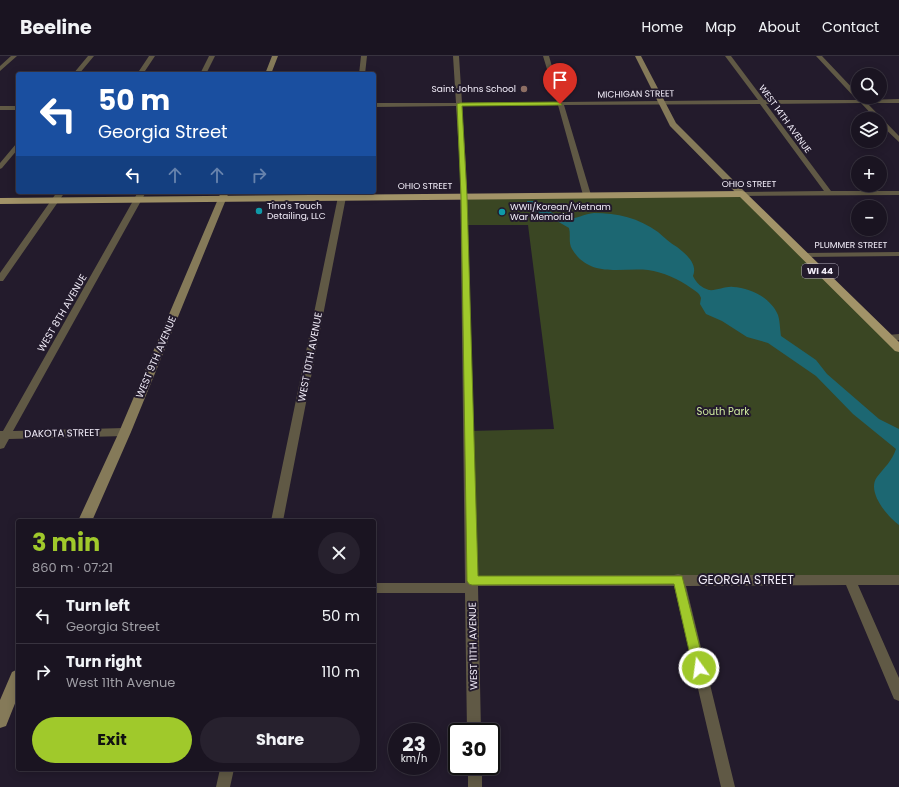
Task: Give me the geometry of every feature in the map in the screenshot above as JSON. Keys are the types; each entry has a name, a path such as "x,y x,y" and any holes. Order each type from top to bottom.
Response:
{"main road":[{"path":"269,72 274,56"},
{"path":"638,56 661,103 676,128 742,194"},
{"name":"OHIO STREET","path":"0,201 140,196 224,195 464,196 742,194"},
{"name":"WI 44","path":"742,194 899,348"},
{"name":"WEST 9TH AVENUE","path":"86,519 125,432 224,195"},
{"path":"0,720 16,682"}],"street":[{"path":"0,69 14,56"},
{"path":"78,72 91,56"},
{"path":"141,72 152,56"},
{"path":"204,72 212,56"},
{"path":"362,72 364,56"},
{"name":"WEST 11TH AVENUE","path":"456,56 460,104 464,196 474,723"},
{"path":"546,56 587,195"},
{"name":"WEST 14TH AVENUE","path":"728,56 829,193"},
{"path":"819,56 851,89"},
{"name":"MICHIGAN STREET","path":"376,105 851,101"},
{"name":"MICHIGAN STREET","path":"887,101 899,101"},
{"path":"865,104 872,112"},
{"path":"0,108 16,108"},
{"path":"887,128 899,140"},
{"path":"0,168 16,148"},
{"name":"OHIO STREET","path":"742,194 899,193"},
{"path":"0,279 60,194"},
{"name":"WEST 10TH AVENUE","path":"277,519 343,195"},
{"name":"WEST 8TH AVENUE","path":"0,445 3,435 140,196"},
{"name":"PLUMMER STREET","path":"804,255 899,254"},
{"path":"888,338 899,337"},
{"name":"DAKOTA STREET","path":"3,435 125,432"},
{"path":"678,579 728,787"},
{"name":"GEORGIA STREET","path":"376,588 678,579 899,580"},
{"path":"850,580 899,694"},
{"path":"223,787 227,771"},
{"path":"475,775 475,787"}],"green space":[{"name":"South Park","path":"742,194 899,347 899,580 473,580 469,431 554,429 528,225 464,225 464,196"}],"water":[{"path":"527,201 534,201 564,219 572,219 594,213 619,215 643,223 658,232 687,256 693,263 694,279 704,288 709,290 730,287 747,289 760,295 771,304 778,315 781,336 816,360 827,374 879,419 899,429 899,525 884,510 876,497 874,490 874,483 877,477 890,461 896,449 853,414 816,376 768,343 747,337 722,321 706,314 700,304 701,298 699,294 676,279 659,272 648,270 607,270 588,265 579,258 572,249 570,244 569,228 557,221 542,218 527,204"}],"place":[{"name":"Saint Johns School","path":"524,89"},
{"name":"Tina's Touch Detailing, LLC","path":"259,211"},
{"name":"WWII/Korean/Vietnam War Memorial","path":"502,212"}],"route":[{"path":"560,104 460,104 464,196 472,581 678,579 699,668"}]}
